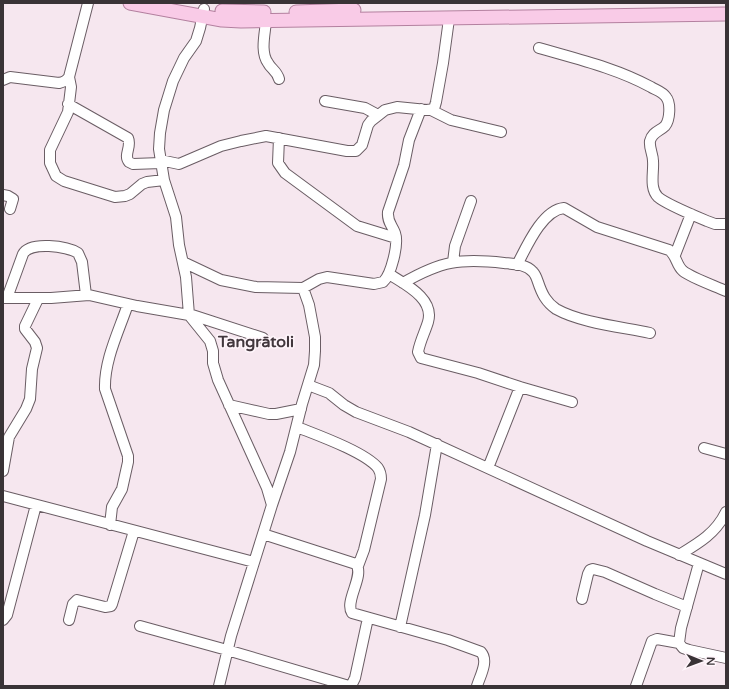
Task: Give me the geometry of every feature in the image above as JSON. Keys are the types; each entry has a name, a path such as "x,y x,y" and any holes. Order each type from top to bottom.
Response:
{"main road":[{"path":"130,3 203,12 221,7 267,12 726,6"},
{"path":"172,3 203,12 222,20 266,21 726,14"}],"street":[{"path":"88,3 69,77 70,87 66,118 52,142 50,150 50,163 56,176 115,197 130,194 142,184 147,182 164,180"},
{"path":"203,12 196,41 184,58 171,88 164,110 160,133 160,162 176,217 179,245 187,285 189,315 210,341 216,373 267,488 272,505"},
{"path":"183,262 221,280 256,287 303,288 319,279 327,277 378,284 383,282 389,274 396,238 395,233 388,221 388,212 404,164 409,140 426,110 435,107 449,18"},
{"path":"266,21 265,56 267,62 276,72 279,79"},
{"path":"539,48 607,67 640,81 664,94 669,103 668,120 664,127 653,135 650,143 653,162 654,191 661,199 691,214 711,223 726,224"},
{"path":"3,80 10,77 59,83 64,82 69,77"},
{"path":"325,101 365,108 378,115"},
{"path":"68,104 128,138 130,144 127,158 129,162 133,164 160,162 179,164 221,146 266,136 347,151 356,151 362,145 371,121 385,110 397,107 426,110 451,120 501,132"},
{"path":"279,138 278,163 285,173 357,226 396,238"},
{"path":"3,195 13,199 10,210"},
{"path":"453,262 455,246 471,201"},
{"path":"517,265 541,223 550,213 564,208 597,227 669,250 675,256 678,264 684,272 726,291"},
{"path":"675,256 691,214"},
{"path":"86,295 82,262 78,253 60,246 28,248 23,254 5,298 38,299 86,295 98,296 128,304 189,315 263,338"},
{"path":"403,283 422,272 453,262 486,261 517,265 529,268 534,273 544,298 556,309 574,318 650,333"},
{"path":"389,274 421,298 428,308 428,320 418,352 421,358 478,373 572,402"},
{"path":"219,686 254,562 290,452 314,365 315,337 309,305 303,288"},
{"path":"3,471 9,437 26,409 30,398 36,342 24,326 38,299"},
{"path":"110,525 112,508 122,489 128,456 105,389 105,380 108,364 128,304"},
{"path":"308,385 329,393 356,412 437,444 679,555 726,574"},
{"path":"488,468 520,387"},
{"path":"229,405 269,414 301,409"},
{"path":"297,427 352,451 372,462 380,472 381,479 364,550 358,566 350,606 351,610 356,614 368,618 448,640 481,652 484,655 485,662 477,686"},
{"path":"400,627 425,515 437,444"},
{"path":"704,448 726,454"},
{"path":"3,496 36,506 254,562"},
{"path":"3,620 7,615 36,506"},
{"path":"679,555 717,528 726,512"},
{"path":"69,620 73,604 77,600 105,607 111,606 134,531"},
{"path":"263,534 353,562 358,566"},
{"path":"699,563 679,636 679,643 683,648 689,650 726,658"},
{"path":"582,599 588,574 593,569 605,572 687,607"},
{"path":"140,626 228,650 348,686 352,684 355,678 368,618"},
{"path":"636,686 652,641 657,639 679,643"}],"district":[{"name":"Tangrātoli","path":"256,342"}]}
